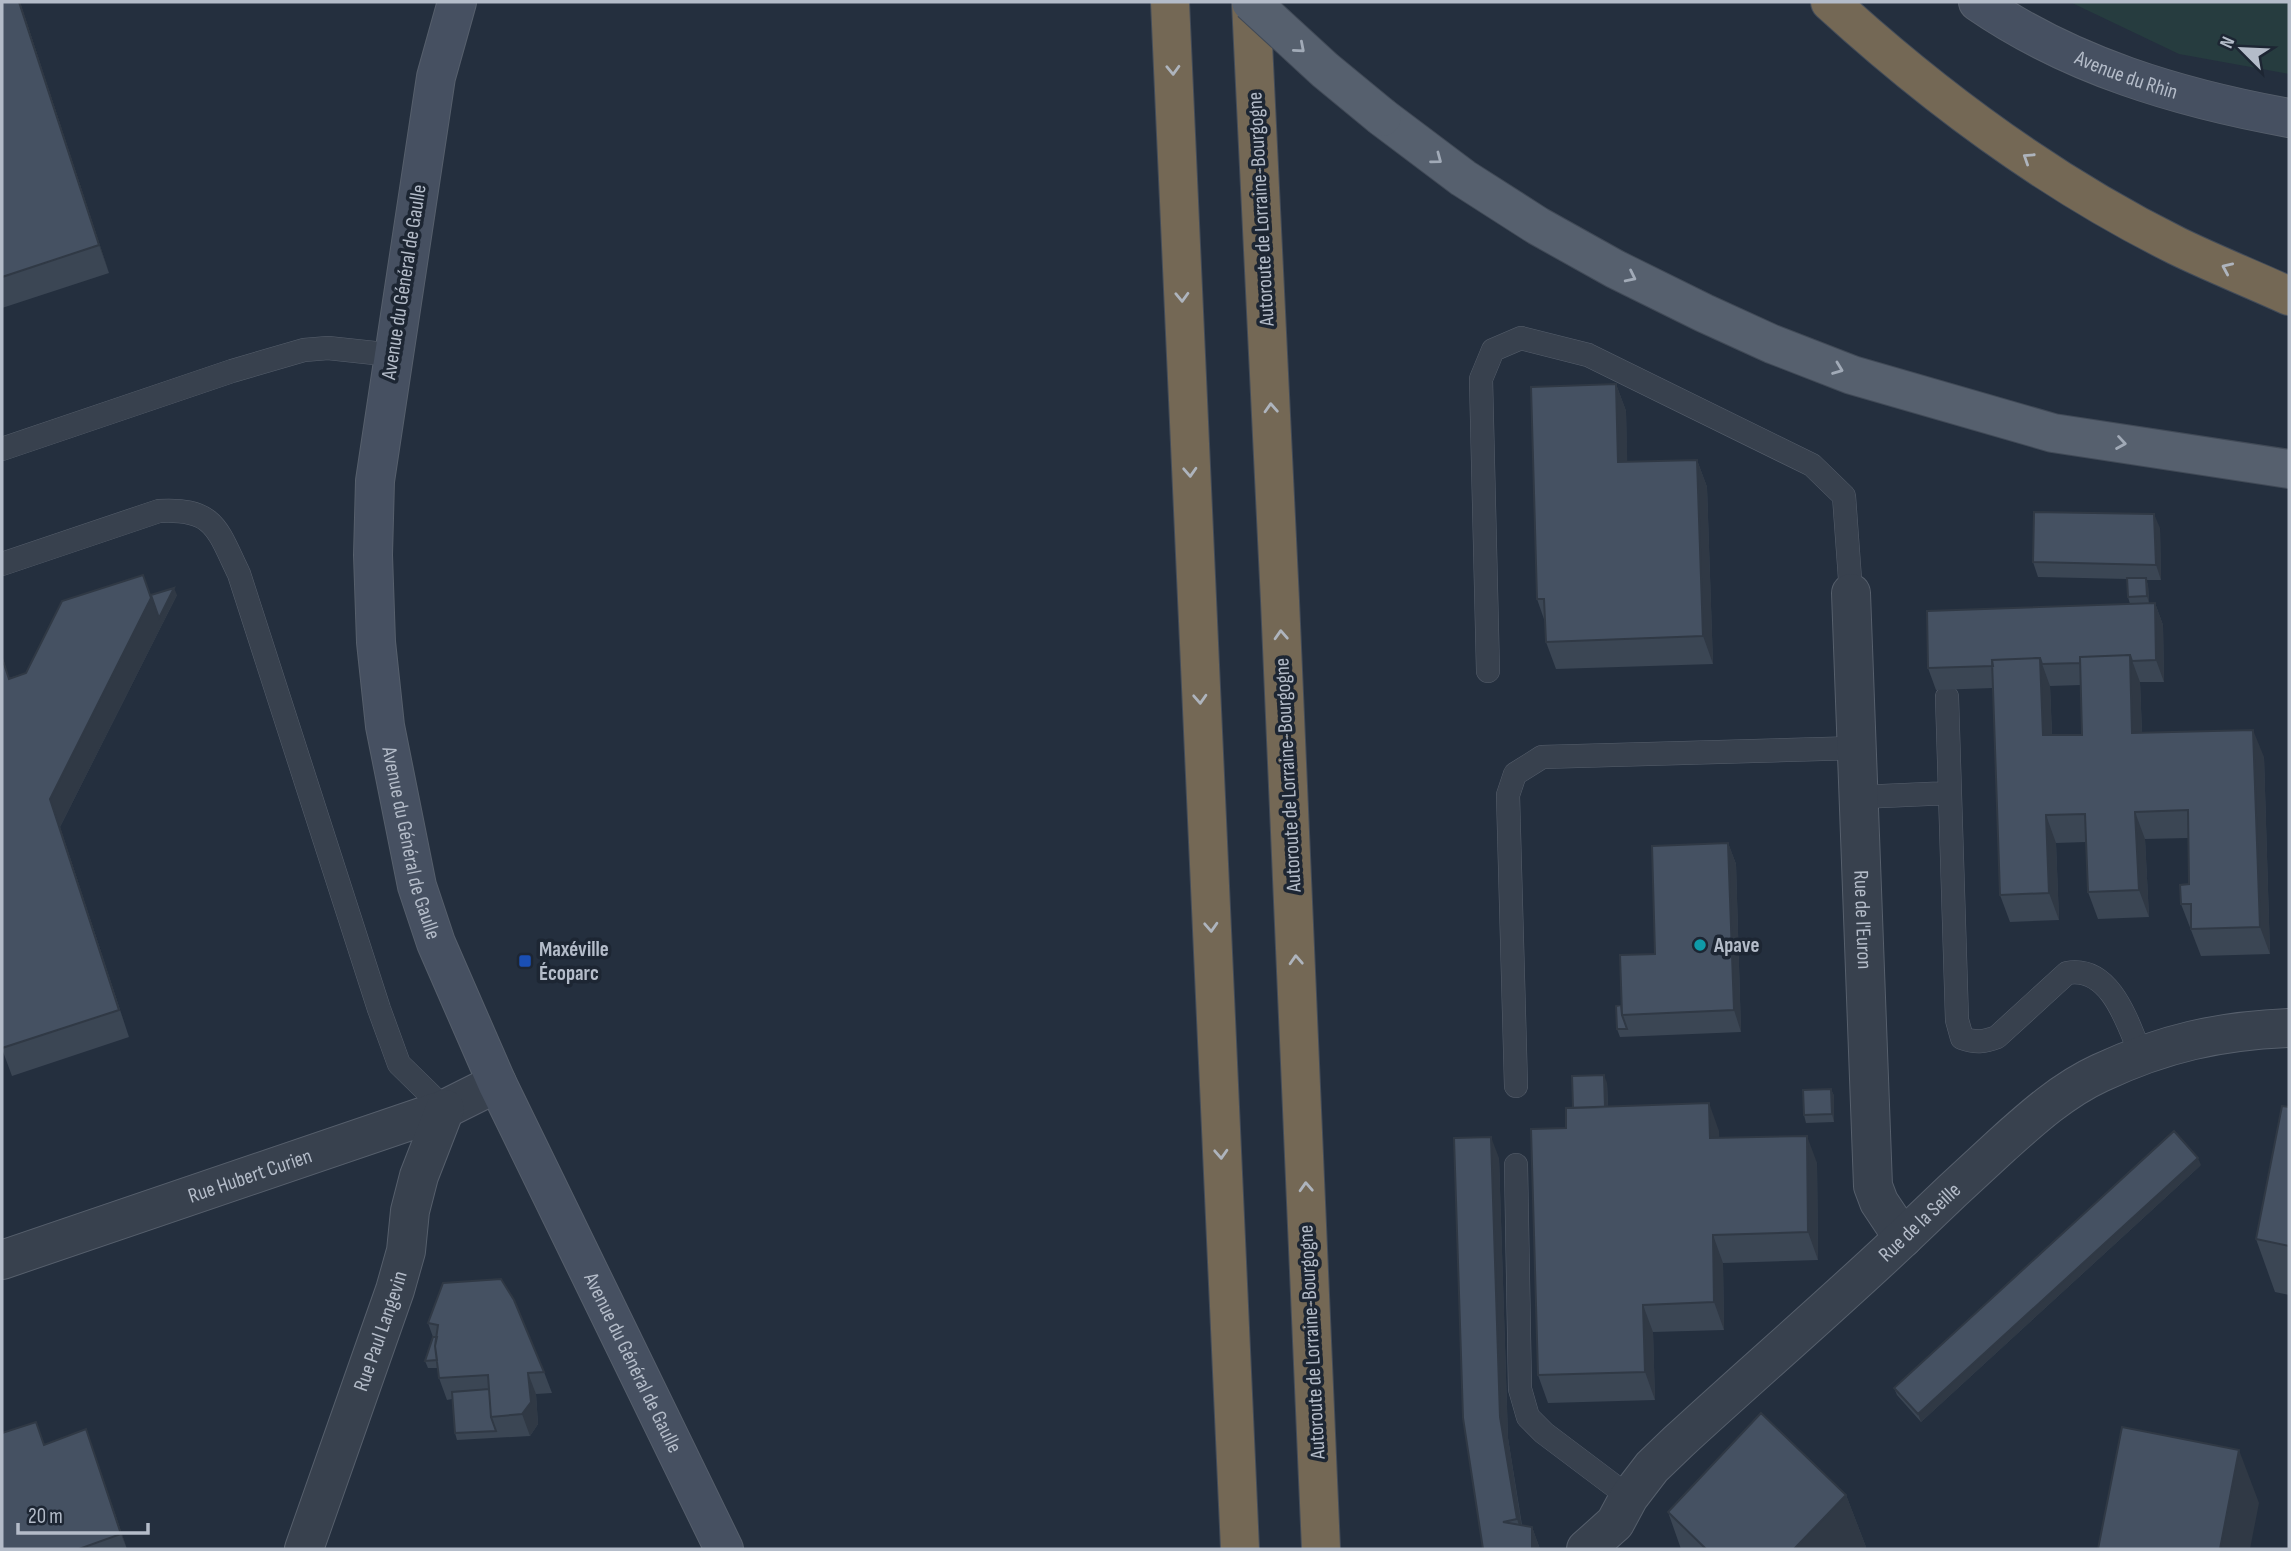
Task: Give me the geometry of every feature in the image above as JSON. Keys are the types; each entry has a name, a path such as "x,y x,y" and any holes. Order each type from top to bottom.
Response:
{"highway":[{"path":"1170,2 1240,1549"},
{"name":"Autoroute de Lorraine-Bourgogne","path":"1251,2 1281,615 1321,1549"},
{"path":"1830,2 1885,52 1951,103 2078,190 2178,246 2289,296"}],"main road":[{"name":"Avenue du Général de Gaulle","path":"436,2 436,77"},
{"name":"Avenue du Général de Gaulle","path":"457,2 436,77 375,481 373,555 376,642 385,726 417,886 436,943 497,1083 724,1549"},
{"path":"1251,2 1325,70 1463,178 1538,226 1615,269 1738,328 1852,375 2053,433 2289,469"},
{"name":"Avenue du Rhin","path":"1978,2 2043,42 2094,65 2226,107 2289,118"}],"street":[{"name":"Rue de l'Euron","path":"1852,593 1873,1186 1879,1202 1903,1238"},
{"name":"Rue de la Seille","path":"1586,1549 1624,1523 1652,1467 1678,1442 1970,1174 2062,1095 2098,1074 2171,1045 2214,1034 2289,1028"},
{"name":"Rue Hubert Curien","path":"2,1261 445,1109 497,1083"},
{"name":"Rue Paul Langevin","path":"304,1549 395,1290 406,1251 410,1212 419,1176 445,1109"}],"lane":[{"path":"1488,671 1481,379 1493,350 1521,338 1588,355 1812,465 1844,496 1852,593"},
{"path":"2,449 232,370 304,350 328,348 393,355"},
{"path":"2,564 159,511 180,510 197,514 209,520 217,529 239,574 379,1009 400,1064 445,1109"},
{"path":"1947,697 1956,1020 1962,1038 1985,1042 1997,1037 2067,973 2077,971 2098,981 2110,991 2123,1011 2141,1055"},
{"path":"1516,1086 1508,795 1515,774 1542,757 1858,748"},
{"path":"1860,797 1950,793"},
{"path":"1516,1165 1520,1390 1528,1416 1624,1523"}],"green space":[{"path":"2070,2 2289,2 2289,74 2179,54"}],"building":[{"path":"2,2 19,2 99,245 2,277"},
{"path":"1616,384 1618,462 1697,460 1703,636 1546,642 1544,599 1537,599 1531,387"},
{"path":"2034,512 2154,514 2156,565 2033,562"},
{"path":"143,575 151,598 50,799 119,1010 2,1048 2,658 9,679 26,673 62,601"},
{"path":"2127,578 2146,578 2147,596 2128,597"},
{"path":"174,588 159,618 151,595"},
{"path":"2155,603 2156,660 2132,661 2130,655 2080,657 2080,663 2042,664 2040,658 1992,660 1993,666 1928,668 1927,611"},
{"path":"2130,655 2132,733 2253,730 2260,927 2191,929 2191,904 2181,904 2180,885 2189,884 2188,810 2135,812 2139,890 2088,892 2085,814 2046,815 2049,893 2000,895 1992,660 2040,658 2043,735 2082,735 2080,657"},
{"name":"Apave","path":"1728,843 1734,1010 1622,1015 1620,955 1655,954 1652,846"},
{"path":"1621,1005 1627,1029 1617,1029 1616,1006"},
{"path":"1604,1075 1605,1107 1573,1108 1572,1076"},
{"path":"1831,1089 1832,1114 1804,1115 1803,1090"},
{"path":"1709,1103 1710,1138 1807,1136 1808,1232 1713,1235 1714,1302 1643,1305 1645,1372 1538,1375 1531,1129 1566,1128 1566,1108"},
{"path":"2282,1106 2289,1107 2289,1246 2256,1239"},
{"path":"2174,1131 2198,1158 1918,1414 1894,1388"},
{"path":"1491,1137 1500,1417 1517,1519 1503,1522 1532,1527 1532,1549 1483,1549 1463,1418 1454,1138"},
{"path":"501,1279 514,1300 544,1372 528,1373 531,1402 522,1414 491,1417 488,1375 439,1378 435,1346 438,1325 428,1323 443,1283"},
{"path":"433,1337 437,1337 437,1360 425,1361"},
{"path":"489,1389 491,1417 496,1431 455,1433 452,1392"},
{"path":"1761,1413 1846,1495 1794,1549 1706,1549 1668,1512"},
{"path":"36,1422 44,1445 86,1429 121,1534 79,1549 2,1549 2,1433"},
{"path":"2122,1427 2239,1450 2220,1549 2098,1549"}],"place":[{"name":"Apave","path":"1700,945"},
{"name":"Maxéville Écoparc","path":"525,961"}]}
